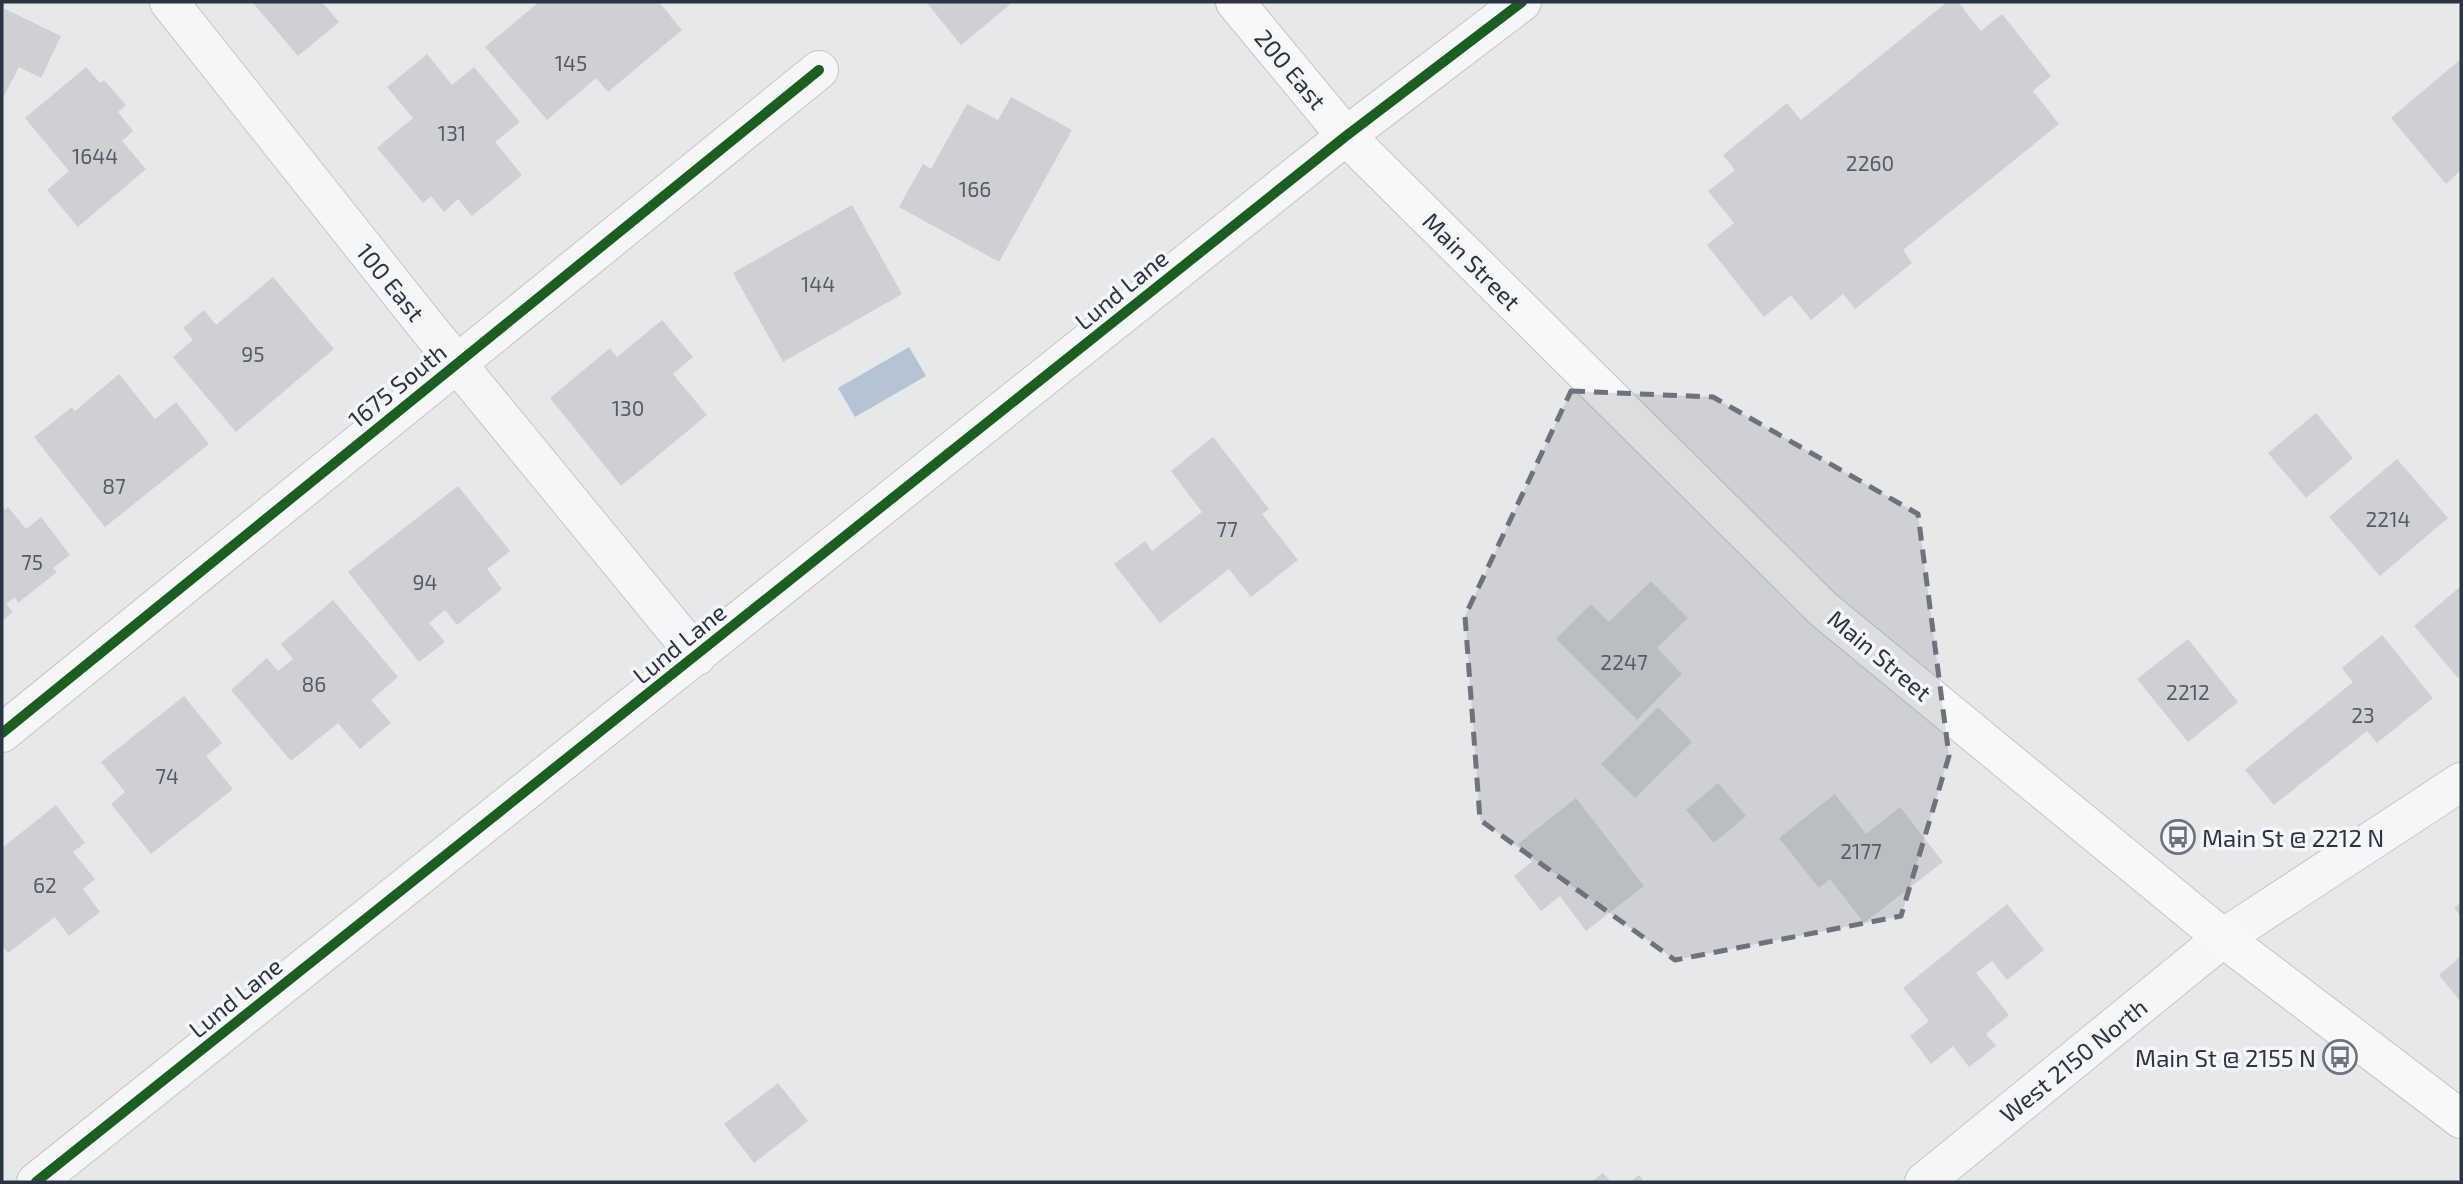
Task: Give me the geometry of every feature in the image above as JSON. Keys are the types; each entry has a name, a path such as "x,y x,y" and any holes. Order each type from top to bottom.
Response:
{"main road":[{"name":"200 East","path":"1235,2 1346,136"},
{"name":"Main Street","path":"1346,136 1823,609 2223,938 2461,1119"}],"street":[{"name":"100 East","path":"169,2 457,364 697,656"},
{"name":"Lund Lane","path":"36,1182 1346,136 1522,2"},
{"name":"1675 South","path":"2,733 819,70"},
{"name":"West 2150 North","path":"1924,1182 2223,938 2461,782"}],"highlighted area":[{"path":"1571,391 1713,397 1918,514 1949,756 1901,916 1675,960 1480,820 1465,616"}],"water":[{"path":"909,347 926,376 855,417 838,388"}],"building":[{"path":"2,2 6,2 3,8 61,36 41,78 19,67 4,96 2,95"},
{"path":"252,2 322,2 339,22 298,56"},
{"path":"539,2 659,2 682,30 608,92 596,78 547,120 485,47"},
{"path":"926,2 1013,2 961,45"},
{"path":"1947,2 1958,2 1981,31 2002,14 2051,76 2033,91 2059,124 1903,250 1912,263 1855,309 1843,294 1811,320 1791,295 1764,317 1707,245 1734,223 1708,191 1735,170 1723,155 1787,103 1801,120"},
{"path":"427,54 452,85 474,67 520,122 495,142 522,175 472,216 458,199 444,212 431,196 423,203 377,148 413,118 387,87"},
{"path":"2461,59 2461,170 2446,184 2391,118"},
{"path":"86,67 100,83 104,80 126,105 118,112 133,131 122,141 146,169 78,227 47,190 69,171 25,118"},
{"path":"1011,97 1072,130 999,262 899,207 923,164 931,169 967,104 998,120"},
{"path":"852,205 902,294 783,362 733,273"},
{"path":"273,277 334,349 236,432 173,357 193,340 183,328 204,310 216,325"},
{"path":"662,320 693,357 673,374 707,415 621,486 550,398 610,348 617,357"},
{"path":"119,374 155,419 176,402 209,444 105,527 34,437 72,407 75,411"},
{"path":"2316,413 2353,458 2306,498 2268,453"},
{"path":"1213,437 1269,509 1262,514 1298,560 1251,597 1229,569 1160,623 1114,564 1145,541 1152,551 1202,512 1171,471"},
{"path":"2397,459 2448,518 2380,576 2329,517"},
{"path":"458,486 510,551 487,569 502,589 457,625 445,610 429,623 445,642 419,662 348,572"},
{"path":"2,505 5,510 8,507 26,529 41,517 70,555 53,568 57,572 18,603 15,597 6,604 13,612 2,621"},
{"path":"1651,581 1688,618 1657,648 1682,674 1637,720 1556,639 1591,604 1609,622"},
{"path":"2461,586 2461,675 2458,678 2414,626"},
{"path":"333,600 398,677 371,700 391,723 360,749 338,723 291,761 231,690 267,658 278,671 293,659 281,644"},
{"path":"2382,635 2433,698 2377,743 2367,731 2274,805 2245,770 2353,682 2342,668"},
{"path":"2188,639 2238,702 2188,742 2137,679"},
{"path":"184,696 222,743 206,756 233,789 151,854 111,804 125,792 101,762"},
{"path":"1658,707 1692,742 1635,798 1601,764"},
{"path":"1718,783 1746,816 1714,843 1686,810"},
{"path":"1835,794 1866,834 1900,807 1943,862 1864,923 1830,879 1819,888 1779,838"},
{"path":"1576,798 1644,886 1586,931 1560,896 1541,911 1514,876 1532,862 1518,844"},
{"path":"56,805 85,843 73,852 95,879 83,889 100,912 69,936 55,917 8,953 2,945 2,848"},
{"path":"2461,902 2461,916 2454,908"},
{"path":"2007,904 2044,950 2007,980 1992,961 1976,973 2009,1015 1986,1034 1996,1046 1969,1067 1953,1046 1931,1064 1910,1036 1929,1021 1903,988"},
{"path":"2461,956 2461,1002 2439,975"},
{"path":"778,1083 808,1121 754,1163 724,1124"},
{"path":"1603,1173 1611,1182 1591,1182"},
{"path":"1639,1175 1644,1182 1630,1182"}],"cycle path":[{"path":"36,1182 1346,136 1522,2"},
{"path":"2,733 819,70"}],"place":[{"name":"Main St @ 2212 N","path":"2178,837"},
{"name":"Main St @ 2155 N","path":"2340,1057"}]}
